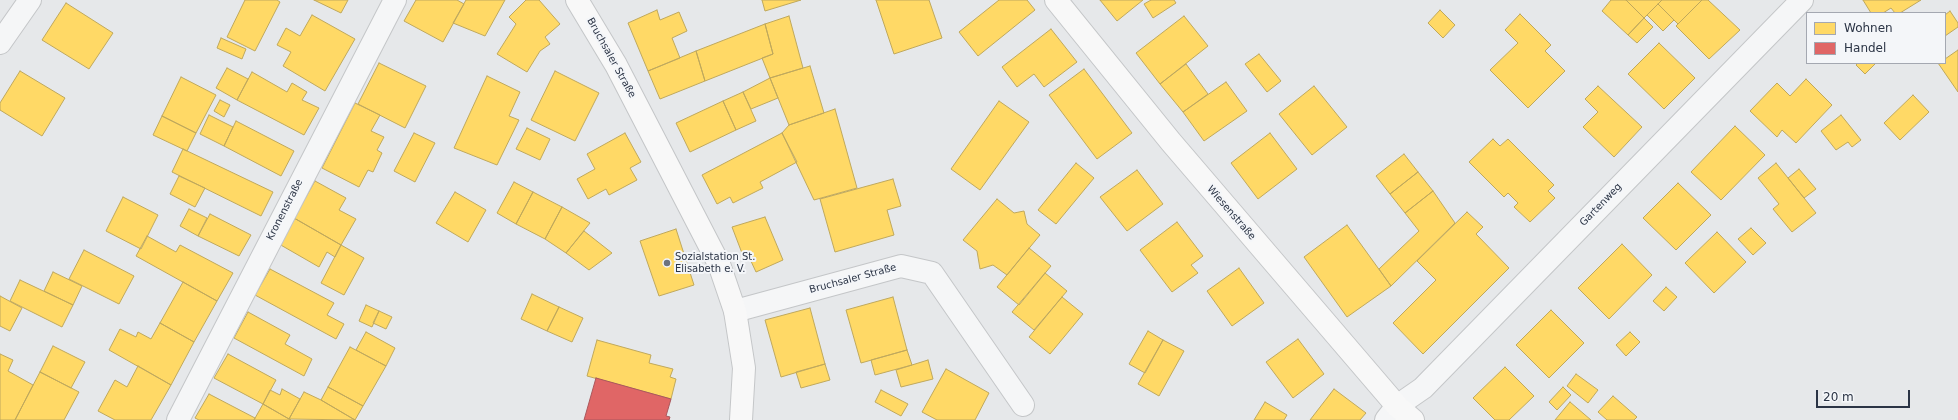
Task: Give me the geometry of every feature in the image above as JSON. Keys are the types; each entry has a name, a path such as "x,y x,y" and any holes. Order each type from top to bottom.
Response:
{"street":[{"path":"0,43 30,0"},
{"name":"Kronenstraße","path":"178,420 395,0"},
{"name":"Bruchsaler Straße","path":"578,0 616,65 719,264 735,311 744,368 741,420"},
{"name":"Wiesenstraße","path":"1056,0 1171,142 1399,415"},
{"name":"Gartenweg","path":"1399,415 1423,388 1802,0"},
{"name":"Bruchsaler Straße","path":"735,311 901,266 932,273 1023,405"}],"building: Wohnen":[{"path":"245,0 277,0 280,2 255,51 227,37"},
{"path":"314,0 348,0 341,13"},
{"path":"416,0 457,0 464,4 443,42 404,21"},
{"path":"466,0 505,0 485,36 453,23"},
{"path":"526,0 539,0 560,24 545,37 550,44 540,51 527,72 497,54 516,24 509,17"},
{"path":"762,0 801,0 765,11"},
{"path":"876,0 929,0 942,38 894,54"},
{"path":"999,0 1027,0 1035,10 978,56 959,32"},
{"path":"1100,0 1143,0 1117,21"},
{"path":"1151,0 1174,0 1176,3 1153,18 1144,4"},
{"path":"1611,0 1626,0 1644,18 1628,35 1602,11"},
{"path":"1626,0 1662,0 1644,18"},
{"path":"1662,0 1702,0 1678,24 1658,4"},
{"path":"1702,0 1708,0 1740,30 1709,59 1676,26"},
{"path":"1863,0 1921,0 1902,12 1894,12 1891,8 1885,12 1870,12"},
{"path":"66,3 113,33 89,69 42,40"},
{"path":"1658,4 1674,20 1663,31 1647,15"},
{"path":"657,10 660,20 679,12 687,31 672,38 680,58 648,71 628,23"},
{"path":"1440,10 1455,25 1443,38 1428,23"},
{"path":"1950,11 1958,23 1958,27 1946,35 1946,14"},
{"path":"1520,14 1551,45 1545,51 1565,71 1528,108 1490,70 1518,43 1505,30"},
{"path":"312,15 355,39 325,91 283,66 291,52 277,45 286,28 300,36"},
{"path":"789,16 803,68 770,78 762,58 773,54 765,24"},
{"path":"1184,16 1208,46 1160,84 1136,53"},
{"path":"1644,18 1653,27 1637,43 1628,35"},
{"path":"765,24 773,54 705,81 696,51"},
{"path":"1051,29 1077,62 1044,87 1034,74 1017,87 1002,67"},
{"path":"221,38 246,49 242,59 217,48"},
{"path":"1659,43 1695,78 1664,109 1628,74"},
{"path":"1958,50 1958,92 1939,64 1946,64 1946,58"},
{"path":"696,51 705,81 660,99 648,71"},
{"path":"1259,54 1281,81 1267,92 1245,64"},
{"path":"379,63 426,86 405,128 358,104"},
{"path":"1186,64 1208,94 1183,112 1160,84"},
{"path":"1857,64 1875,64 1865,74 1856,65"},
{"path":"810,66 824,113 789,125 770,78"},
{"path":"227,68 248,79 237,100 216,88"},
{"path":"1084,69 1132,133 1097,159 1049,95"},
{"path":"20,71 65,98 42,136 0,110 0,103"},
{"path":"555,71 599,93 575,141 531,120"},
{"path":"252,72 287,92 292,83 307,92 302,100 319,108 304,135 237,100"},
{"path":"487,76 520,92 509,116 519,120 497,165 454,148"},
{"path":"181,77 216,95 196,133 162,116"},
{"path":"770,78 778,98 751,109 743,92"},
{"path":"1806,79 1832,105 1796,143 1782,130 1777,137 1750,111 1777,83 1790,96"},
{"path":"1226,82 1247,111 1204,141 1183,112"},
{"path":"1314,86 1347,127 1312,155 1279,114"},
{"path":"1598,86 1642,127 1614,157 1583,127 1598,112 1585,99"},
{"path":"743,92 756,121 736,130 723,101"},
{"path":"1913,95 1929,112 1900,140 1884,123"},
{"path":"220,100 230,105 224,117 214,111"},
{"path":"723,101 736,130 690,152 676,123"},
{"path":"999,101 1029,122 980,190 951,169"},
{"path":"355,103 380,115 371,131 384,137 377,150 382,153 373,172 368,170 359,187 322,168"},
{"path":"835,109 857,188 814,200 782,133 789,125"},
{"path":"209,115 233,127 224,146 200,134"},
{"path":"1841,115 1861,140 1852,147 1848,142 1836,150 1821,131"},
{"path":"162,116 196,133 187,151 153,135"},
{"path":"236,121 294,151 281,176 224,146"},
{"path":"1735,126 1765,155 1721,200 1691,172"},
{"path":"527,128 550,139 540,160 516,149"},
{"path":"414,133 435,143 415,182 394,171"},
{"path":"625,133 641,162 630,168 637,180 609,195 606,189 588,199 577,179 595,169 587,154"},
{"path":"782,133 797,162 760,182 763,188 733,203 730,197 717,204 702,175"},
{"path":"1270,133 1297,169 1258,199 1231,163"},
{"path":"1493,139 1500,146 1508,139 1554,185 1548,191 1555,198 1530,222 1514,207 1518,203 1508,193 1504,197 1469,162"},
{"path":"183,149 273,192 261,216 172,172"},
{"path":"1404,154 1418,172 1390,194 1376,176"},
{"path":"1076,163 1094,178 1056,224 1038,210"},
{"path":"1776,163 1816,213 1792,232 1773,209 1779,204 1758,178"},
{"path":"1799,169 1816,189 1804,198 1788,178"},
{"path":"1137,170 1163,204 1127,231 1100,197"},
{"path":"1418,172 1433,191 1405,213 1390,194"},
{"path":"179,176 205,188 195,207 170,194"},
{"path":"893,179 901,206 887,210 894,235 835,252 820,199"},
{"path":"315,181 346,198 339,210 356,219 341,245 294,218"},
{"path":"514,182 533,192 516,224 497,213"},
{"path":"1678,183 1711,215 1676,250 1643,218"},
{"path":"1433,191 1455,223 1391,286 1379,269 1419,231 1405,213"},
{"path":"455,192 486,210 468,242 436,223"},
{"path":"533,192 562,207 545,239 516,224"},
{"path":"123,197 158,215 141,249 106,231"},
{"path":"997,199 1014,213 1024,211 1027,224 1040,235 1007,275 993,265 980,269 977,251 963,240"},
{"path":"562,207 590,223 566,253 545,239"},
{"path":"189,209 207,218 198,236 180,226"},
{"path":"1467,212 1483,227 1476,234 1509,268 1423,354 1393,323 1436,280 1417,261"},
{"path":"210,214 251,235 239,256 198,236"},
{"path":"765,217 783,260 756,272 750,259 745,261 732,227"},
{"path":"294,218 341,245 335,257 327,252 319,267 279,244"},
{"path":"1177,222 1203,256 1191,265 1198,273 1172,292 1140,250"},
{"path":"1347,225 1391,286 1347,317 1304,257"},
{"path":"1751,228 1766,243 1753,255 1738,239"},
{"name":"Sozialstation St. Elisabeth e. V.","path":"676,229 694,285 659,296 640,241"},
{"path":"584,231 612,253 589,270 566,253"},
{"path":"1717,232 1746,262 1714,293 1685,263"},
{"path":"147,236 176,252 180,245 233,273 217,301 136,256"},
{"path":"1622,244 1652,275 1609,319 1578,288"},
{"path":"341,245 364,258 344,295 321,283"},
{"path":"1029,248 1051,266 1019,305 997,287"},
{"path":"84,250 134,276 119,304 69,279"},
{"path":"1239,268 1264,303 1232,326 1207,291"},
{"path":"270,269 334,303 327,315 344,324 336,339 255,295"},
{"path":"53,272 82,286 73,305 44,291"},
{"path":"1045,273 1067,291 1034,330 1012,312"},
{"path":"20,280 73,305 62,327 10,301"},
{"path":"183,282 217,301 194,342 160,323"},
{"path":"1666,287 1677,297 1664,311 1653,301"},
{"path":"532,294 559,307 547,331 521,319"},
{"path":"0,296 22,308 10,331 0,326"},
{"path":"893,297 907,350 861,363 846,310"},
{"path":"1062,297 1083,314 1050,354 1029,337"},
{"path":"366,305 379,311 372,327 359,321"},
{"path":"559,307 583,318 572,342 547,331"},
{"path":"810,308 825,364 781,377 765,320"},
{"path":"1551,310 1584,343 1549,378 1516,345"},
{"path":"379,311 392,317 386,329 373,323"},
{"path":"248,312 290,335 285,344 312,359 304,376 234,338"},
{"path":"160,323 194,342 171,385 109,350 120,329 136,337 138,332 151,339"},
{"path":"1148,331 1163,340 1145,373 1129,364"},
{"path":"366,332 395,348 386,366 356,350"},
{"path":"1630,332 1640,342 1626,356 1616,345"},
{"path":"1298,339 1324,374 1293,398 1266,362"},
{"path":"597,340 651,355 649,363 673,369 670,377 676,379 671,399 587,376"},
{"path":"1163,340 1184,351 1159,396 1138,384"},
{"path":"53,346 85,362 71,388 40,372"},
{"path":"350,347 386,366 363,406 328,387"},
{"path":"907,350 912,365 875,375 871,360"},
{"path":"0,354 13,360 8,371 33,385 15,420 0,420"},
{"path":"228,354 276,380 263,404 214,378"},
{"path":"928,360 933,379 901,387 896,370"},
{"path":"825,364 830,380 801,388 796,372"},
{"path":"138,366 171,385 151,420 115,420 98,411 115,380 127,387"},
{"path":"1505,367 1534,396 1509,420 1495,420 1473,398"},
{"path":"946,369 989,393 975,420 937,420 922,412"},
{"path":"40,372 79,392 64,420 15,420"},
{"path":"1576,374 1598,390 1588,403 1567,386"},
{"path":"328,387 363,406 355,420 321,400"},
{"path":"1563,387 1571,395 1557,410 1549,402"},
{"path":"282,389 300,399 289,419 263,404 270,390 280,395"},
{"path":"1334,389 1366,413 1360,420 1310,420"},
{"path":"881,390 908,404 901,416 875,402"},
{"path":"304,392 321,400 355,420 289,419"},
{"path":"209,394 255,418 254,420 199,420 195,418"},
{"path":"1613,396 1637,417 1634,420 1607,420 1598,412"},
{"path":"1265,402 1287,415 1284,420 1254,420"},
{"path":"1570,402 1591,420 1555,420"},
{"path":"263,404 289,419 291,420 254,420"}],"building: Handel":[{"path":"596,378 671,399 666,416 670,417 669,420 584,420"}],"place":[{"name":"Sozialstation St. Elisabeth e. V.","path":"667,263"}]}
